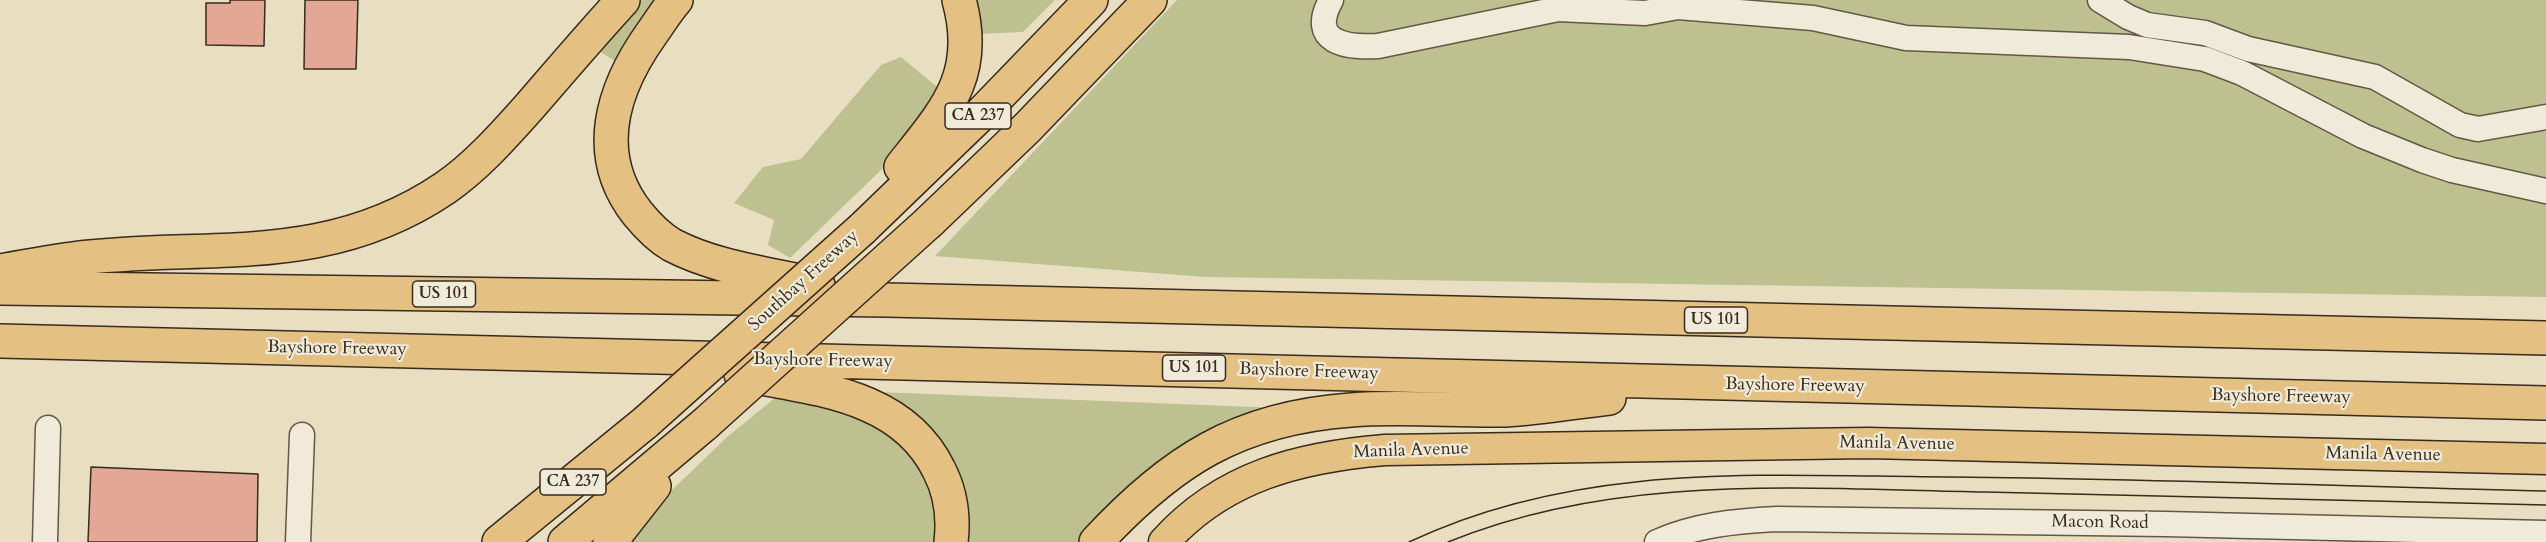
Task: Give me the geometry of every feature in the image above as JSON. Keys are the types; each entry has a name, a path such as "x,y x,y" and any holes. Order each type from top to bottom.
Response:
{"highway":[{"path":"0,271 72,258 275,248 323,241 377,224 408,210 446,187 482,158 623,0"},
{"path":"676,0 628,68 616,99 611,124 612,155 628,202 645,223 671,244 703,258 887,300"},
{"path":"855,226 940,118 958,85 967,52 965,21 959,0"},
{"name":"Southbay Freeway","path":"499,542 646,422 709,367 855,226 976,118 1091,0"},
{"name":"CA 237","path":"565,542 820,323 1027,128 1150,0"},
{"name":"US 101","path":"0,288 887,300 2546,338"},
{"name":"Bayshore Freeway","path":"0,341 1251,370 1724,385 2546,403"},
{"path":"663,357 830,392 867,404 895,417 917,436 932,456 943,478 951,502 953,526 951,542"},
{"path":"1096,542 1134,501 1189,459 1219,443 1280,420 1352,410 1507,410 1724,385"},
{"path":"610,542 705,424"}],"main road":[{"name":"Manila Avenue","path":"1164,542 1191,517 1220,496 1252,479 1314,458 1384,450 1868,443 2546,459"}],"lane":[{"path":"1331,0 1324,22 1330,38 1337,44 1361,47 1558,9 1645,13 1678,7 1813,18 1906,38 2129,46 2173,52 2205,59 2242,73 2362,136 2422,160 2452,170 2546,190"},
{"path":"2100,0 2128,17 2147,25 2205,33 2248,49 2375,77 2460,124 2478,129 2546,117"},
{"path":"45,542 48,428"},
{"path":"298,542 302,435"},
{"name":"Macon Road","path":"1657,542 1698,528 1737,521 1777,519 2165,524 2546,533"}],"green space":[{"path":"641,0 663,0 615,61 594,48"},
{"path":"973,0 1055,0 1023,32 981,34"},
{"path":"1177,0 2546,0 2546,297 1205,277 935,256"},
{"path":"901,57 942,91 913,139 790,258 768,245 774,220 734,203 763,167 801,159 881,65"},
{"path":"878,392 1305,409 1111,507 1079,542 963,542"},
{"path":"781,393 889,424 935,482 942,542 618,542 727,437"}],"building":[{"path":"230,0 265,0 264,46 206,45 206,3 230,3"},
{"path":"305,0 358,0 356,69 304,69"},
{"path":"91,467 258,474 257,542 88,542"}],"tram line":[{"path":"1409,542 1474,516 1541,497 1608,485 1676,478 1813,475 2026,478 2546,491"},
{"path":"1448,542 1512,520 1578,504 1645,495 1713,490 1849,489 2546,505"}]}
